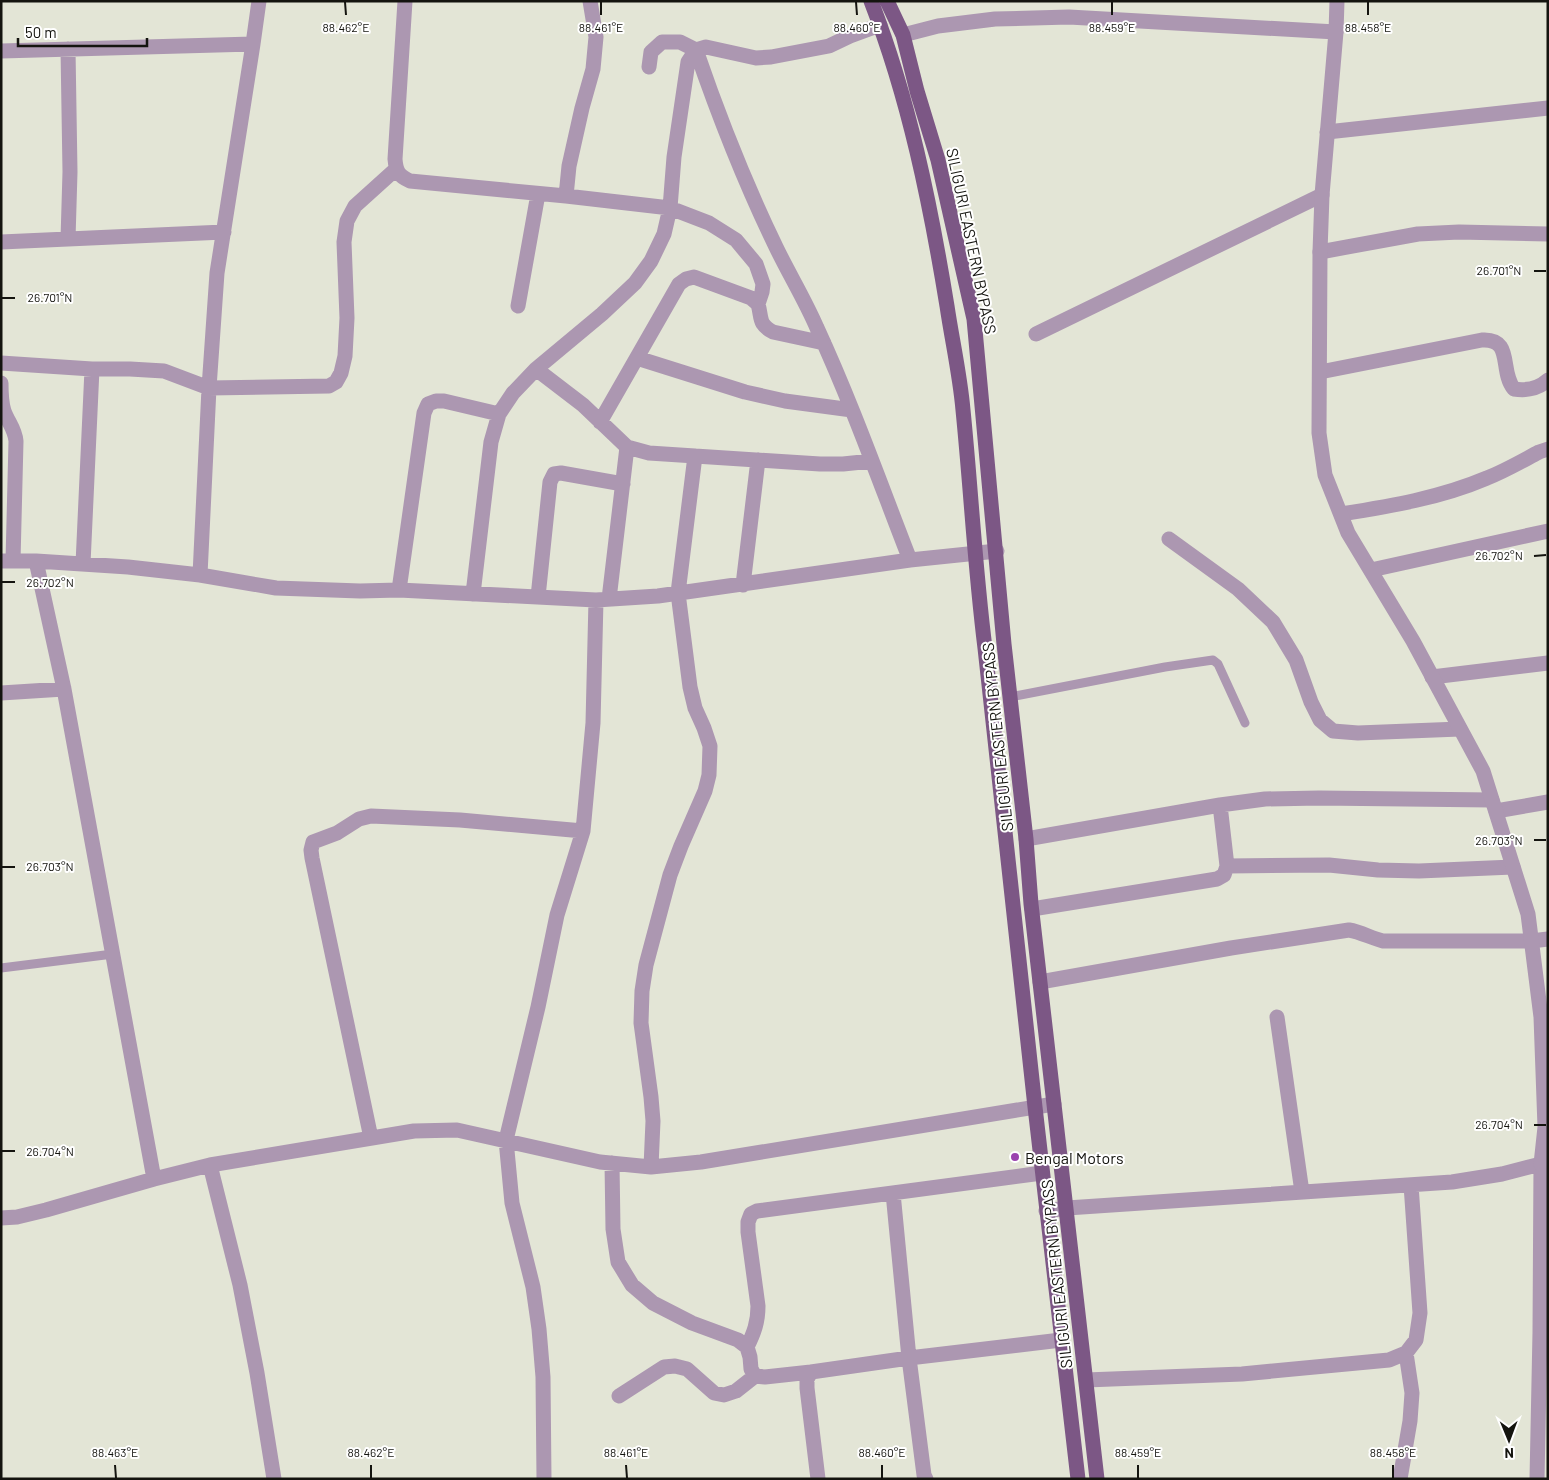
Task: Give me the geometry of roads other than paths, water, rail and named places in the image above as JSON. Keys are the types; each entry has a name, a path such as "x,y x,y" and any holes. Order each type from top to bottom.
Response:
{"main road":[{"name":"SILIGURI EASTERN BYPASS","path":"871,1 901,90 923,178 938,254 963,408 978,591 988,668 1046,1211 1078,1479"},
{"name":"SILIGURI EASTERN BYPASS","path":"887,1 903,35 917,91 938,160 974,319 1032,909 1097,1479"}],"street":[{"path":"200,575 209,388 218,273 258,1"},
{"path":"405,1 396,169 400,176 410,182 566,196 670,208 709,224 736,240 756,264 763,284 758,304 761,320 765,328 772,332 824,343"},
{"path":"566,196 569,166 593,69 596,37 590,1"},
{"path":"1337,1 1322,195 1320,252 1320,442 1325,475 1348,533 1413,641 1483,771 1528,914 1541,1017 1546,1082 1543,1438 1537,1479"},
{"path":"903,35 938,26 994,19 1069,18 1336,32"},
{"path":"474,594 490,442 499,414 513,393 536,369 602,314 635,283 651,262 664,234 670,208 674,157 688,62 696,50 706,47 756,58 771,57 829,46 880,25"},
{"path":"649,67 651,52 662,42 680,42 696,50 745,181 776,248 824,343 910,560"},
{"path":"1,51 253,44"},
{"path":"68,49 70,172 68,239"},
{"path":"1327,132 1548,108"},
{"path":"1,363 92,369 164,371 209,388 329,386 336,382 341,373 345,356 347,318 344,242 347,221 355,206 396,169"},
{"path":"518,306 538,194"},
{"path":"1036,334 1322,195"},
{"path":"1,242 224,232"},
{"path":"1320,252 1418,234 1458,232 1548,234"},
{"path":"600,422 679,284 686,278 694,277 751,298 758,304"},
{"path":"1320,372 1492,339 1503,350 1509,383 1514,389 1533,389 1548,380"},
{"path":"637,358 746,392 785,401 852,410"},
{"path":"83,564 92,369"},
{"path":"536,369 583,405 627,447 649,453 758,460 843,464 872,461"},
{"path":"1,383 4,412 13,428 16,441 7,561 128,567 200,575 276,588 360,591 399,590 602,599 678,593 910,560 997,551"},
{"path":"399,590 424,413 428,404 444,401 499,414"},
{"path":"544,1479 543,1377 539,1329 533,1287 512,1204 506,1140 538,1007 557,915 583,832 602,599 623,484 627,447"},
{"path":"1341,514 1406,503 1448,492 1487,478 1548,449"},
{"path":"651,1167 653,1121 641,1023 642,992 646,965 670,875 680,846 702,799 709,776 710,746 695,708 690,687 678,593 696,456"},
{"path":"744,584 758,460"},
{"path":"538,597 550,482 554,474 561,473 623,484"},
{"path":"1371,570 1548,531"},
{"path":"1169,539 1238,589 1273,622 1296,660 1310,702 1320,720 1333,731 1358,733 1460,729"},
{"path":"36,561 64,689 154,1179"},
{"path":"1432,677 1548,663"},
{"path":"1,693 64,689"},
{"path":"1026,839 1220,805 1266,799 1301,798 1494,805 1548,802"},
{"path":"1032,909 1216,879 1224,875 1227,866 1220,805"},
{"path":"371,1138 312,858 311,850 314,842 337,834 359,820 370,816 460,820 583,832"},
{"path":"1227,866 1329,865 1378,870 1419,871 1513,867"},
{"path":"1040,982 1230,948 1349,930 1383,941 1531,941 1548,938"},
{"path":"1278,1016 1302,1192"},
{"path":"555,1151 606,1162 651,1167 701,1162 1054,1104"},
{"path":"1,1218 18,1217 46,1210 210,1165 414,1131 456,1130 606,1162"},
{"path":"606,1162 618,1262 632,1285 653,1303 692,1323 738,1340 746,1347 750,1357 751,1370 756,1376 765,1378 909,1358 1061,1340"},
{"path":"1046,1211 1452,1182 1502,1174 1544,1164"},
{"path":"210,1165 240,1285 257,1373 274,1479"},
{"path":"746,1347 755,1331 758,1319 748,1232 748,1222 751,1214 757,1211 1042,1173"},
{"path":"1086,1380 1242,1374 1389,1360 1406,1353 1416,1340 1420,1312 1411,1185"},
{"path":"893,1193 909,1358 926,1479"},
{"path":"1400,1479 1410,1421 1412,1393 1406,1353"},
{"path":"619,1396 664,1367 675,1366 687,1369 714,1393 724,1395 736,1391 756,1376"},
{"path":"811,1372 807,1379 807,1388 818,1479"}],"lane":[{"path":"1010,697 1165,667 1213,660 1218,664 1245,723"},
{"path":"1,968 113,954"}],"place":[{"name":"Bengal Motors","path":"1015,1157"}]}
